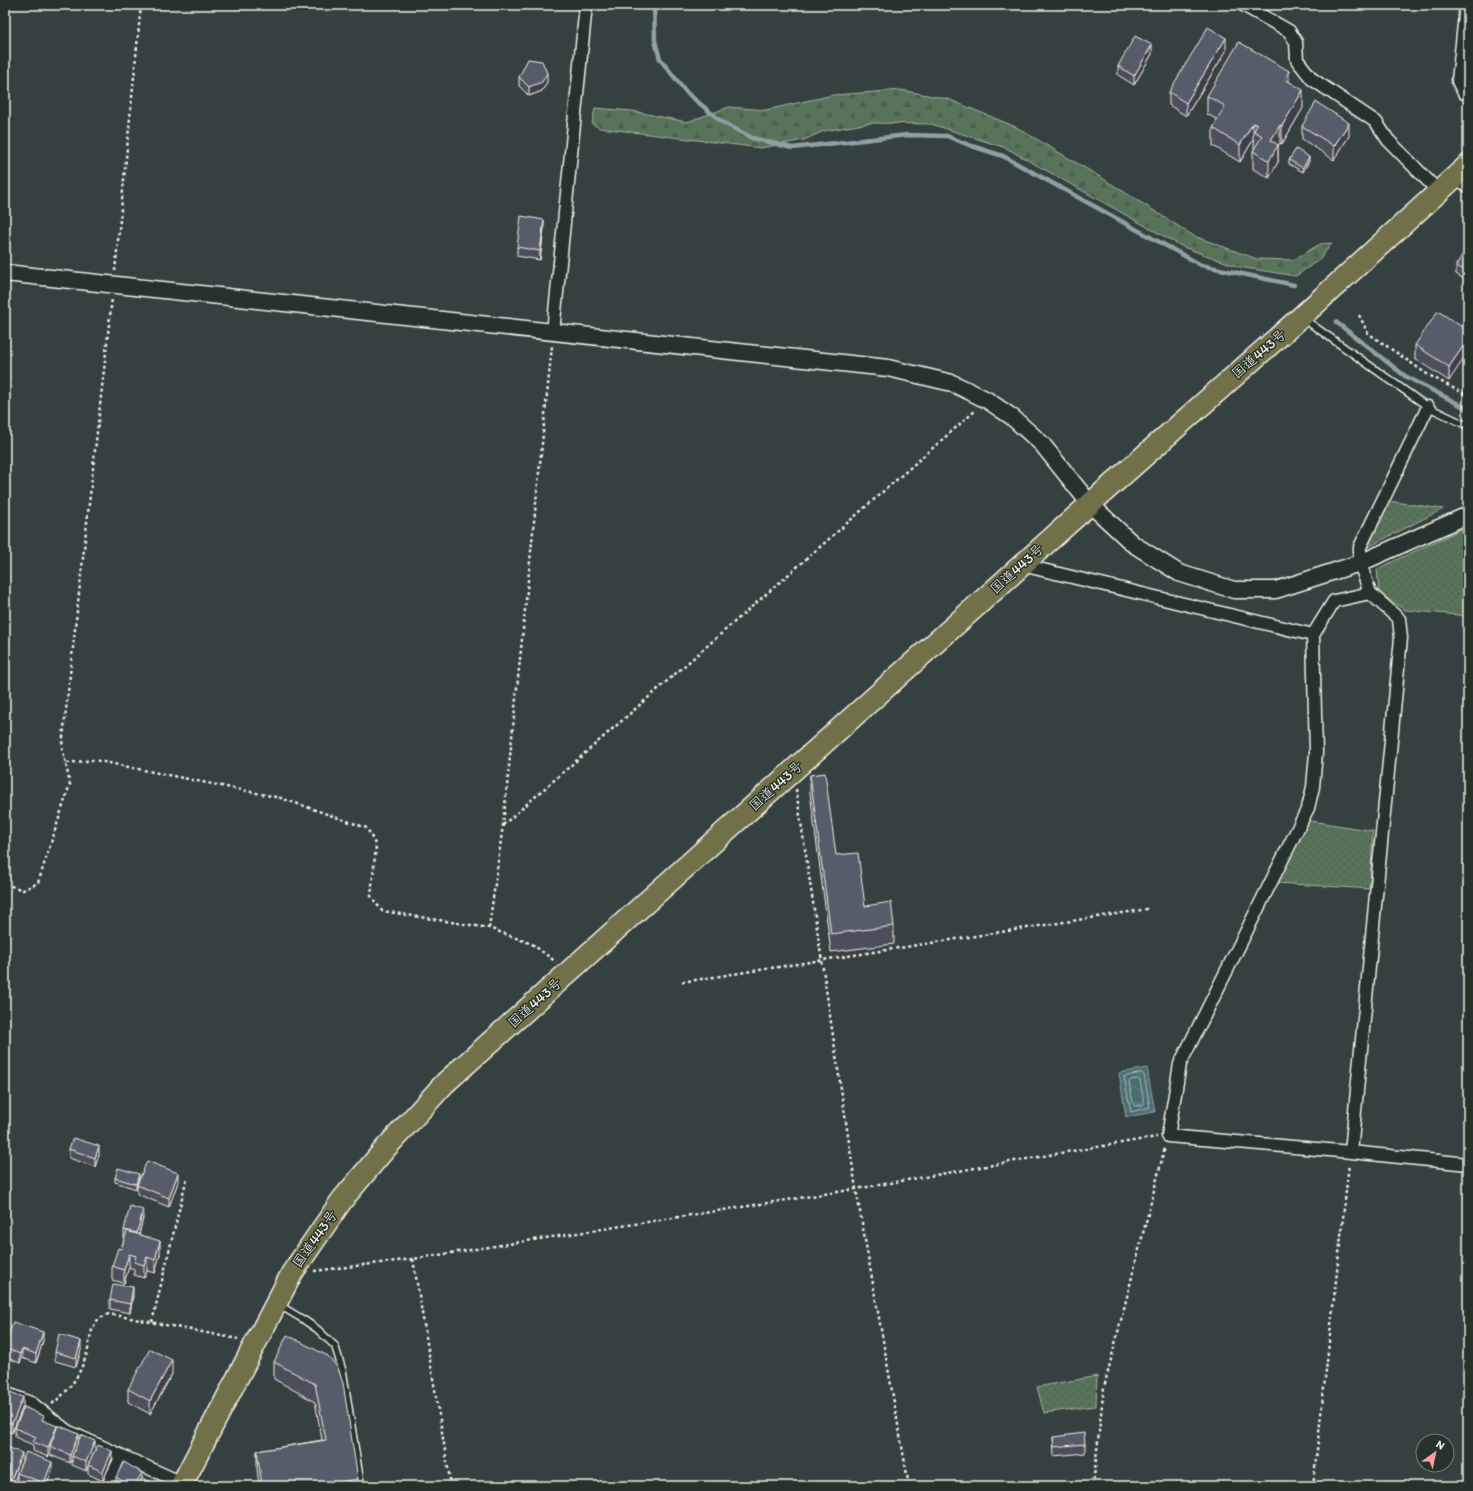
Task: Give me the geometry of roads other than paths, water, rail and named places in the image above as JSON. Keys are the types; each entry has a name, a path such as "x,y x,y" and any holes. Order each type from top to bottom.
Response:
{"highway":[{"name":"国道443号","path":"181,1485 292,1273 342,1200 384,1150 445,1083 1439,192 1464,176"}],"street":[{"path":"553,332 586,5"},
{"path":"1243,5 1289,32 1296,42 1297,60 1312,79 1376,122 1388,140 1439,192"},
{"path":"1466,5 1458,81 1464,93 1468,91"},
{"path":"5,273 888,368 952,383 987,400 1012,417 1042,444 1090,504 1133,544 1179,573 1234,590 1276,590 1360,563 1468,515"},
{"path":"1351,1152 1401,638 1399,619 1370,593 1360,563 1360,547 1428,407"},
{"path":"1022,565 1313,635"},
{"path":"1370,593 1334,600 1313,635 1316,753 1313,786 1308,808 1180,1064 1168,1136 1468,1164"},
{"path":"5,1393 31,1403 67,1431 181,1485"},
{"path":"107,1486 122,1456"}],"lane":[{"path":"1301,317 1428,407 1468,426"},
{"path":"276,1304 317,1329 335,1346 343,1372 361,1486"}],"water":[{"path":"1147,1068 1155,1112 1126,1117 1119,1073"}],"waterway":[{"path":"654,5 655,41 660,59 687,93 722,122 752,138 792,148 907,135 947,136 1003,156 1201,265 1294,285"},
{"path":"1336,322 1405,376 1468,409"}]}
